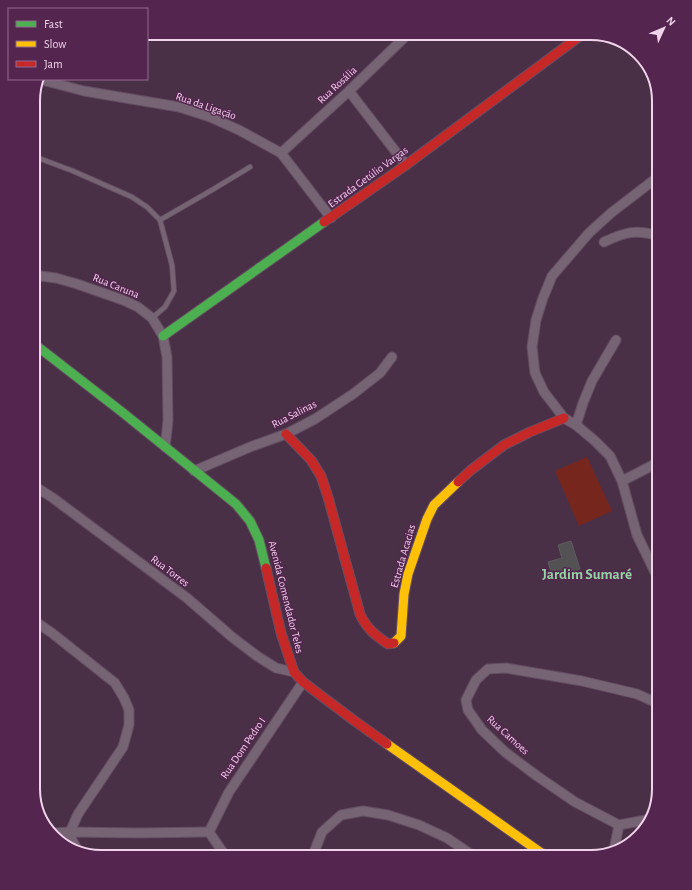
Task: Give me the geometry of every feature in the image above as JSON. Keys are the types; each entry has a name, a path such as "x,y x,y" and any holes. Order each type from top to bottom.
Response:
{"main road":[{"name":"Estrada Getúlio Vargas","path":"163,336 406,165 575,40"},
{"name":"Avenida Comendador Teles","path":"40,348 236,504 250,521 259,540 281,633 294,672 303,682 364,728 537,850"},
{"name":"Estrada Acacias","path":"286,434 312,460 323,480 360,614 367,627 375,636 388,644 395,642 401,636 404,594 408,574 427,518 434,505 471,470 504,445 564,418"}],"street":[{"name":"Rua Rosália","path":"281,153 402,40"},
{"name":"Rua da Ligação","path":"44,80 84,91 179,107 210,117 239,130 281,153 331,218"},
{"path":"349,91 406,165"},
{"path":"652,181 611,213 589,233 552,276 536,320 532,347 535,372 544,392 564,418 576,425 610,456 622,481 637,535 652,566"},
{"path":"604,242 622,234 634,232 652,234"},
{"name":"Rua Caruna","path":"40,276 56,278 77,284 123,300 138,307 152,318 163,336 167,357 168,421 165,447"},
{"path":"576,425 592,381 616,340"},
{"name":"Rua Salinas","path":"194,471 250,447 286,434 315,419 353,394 380,373 392,357"},
{"path":"622,481 652,466"},
{"name":"Rua Torres","path":"40,490 187,598 232,637 257,656 276,668 294,672"},
{"path":"40,624 52,632 115,683 129,710 129,725 123,747 78,814 70,832 74,843"},
{"name":"Rua Camoes","path":"619,825 575,802 505,752 482,730 468,710 466,700 476,680 488,669 506,668 582,681 637,694 652,701"},
{"name":"Rua Dom Pedro I","path":"209,832 229,792 303,682"},
{"path":"315,850 322,832 341,815 363,811 388,815 419,825 447,838 465,850"},
{"path":"615,845 619,825 643,821"},
{"path":"59,833 209,832 221,850"}],"lane":[{"path":"40,159 132,197 147,207 160,220 172,265 174,291 165,307 152,318"},
{"path":"160,220 250,167"}],"shaded area":[{"path":"587,457 612,511 579,526 555,471"}],"building":[{"path":"571,541 580,569 553,578 548,562 562,558 558,545"}],"traffic: fast":[{"path":"163,336 324,222"},
{"path":"40,348 236,504 250,521 259,540 266,568"}],"traffic: slow":[{"path":"394,643 401,636 404,594 408,574 427,519 434,505 458,482"},
{"path":"387,744 537,850"}],"traffic: jam":[{"path":"324,222 406,165 575,40"},
{"path":"458,482 471,470 504,445 564,418"},
{"path":"286,434 311,460 321,476 360,614 369,628 379,638 388,644 394,643"},
{"path":"266,568 281,633 294,672 303,682 387,744"}],"district":[{"name":"Jardim Sumaré","path":"587,574"}]}
